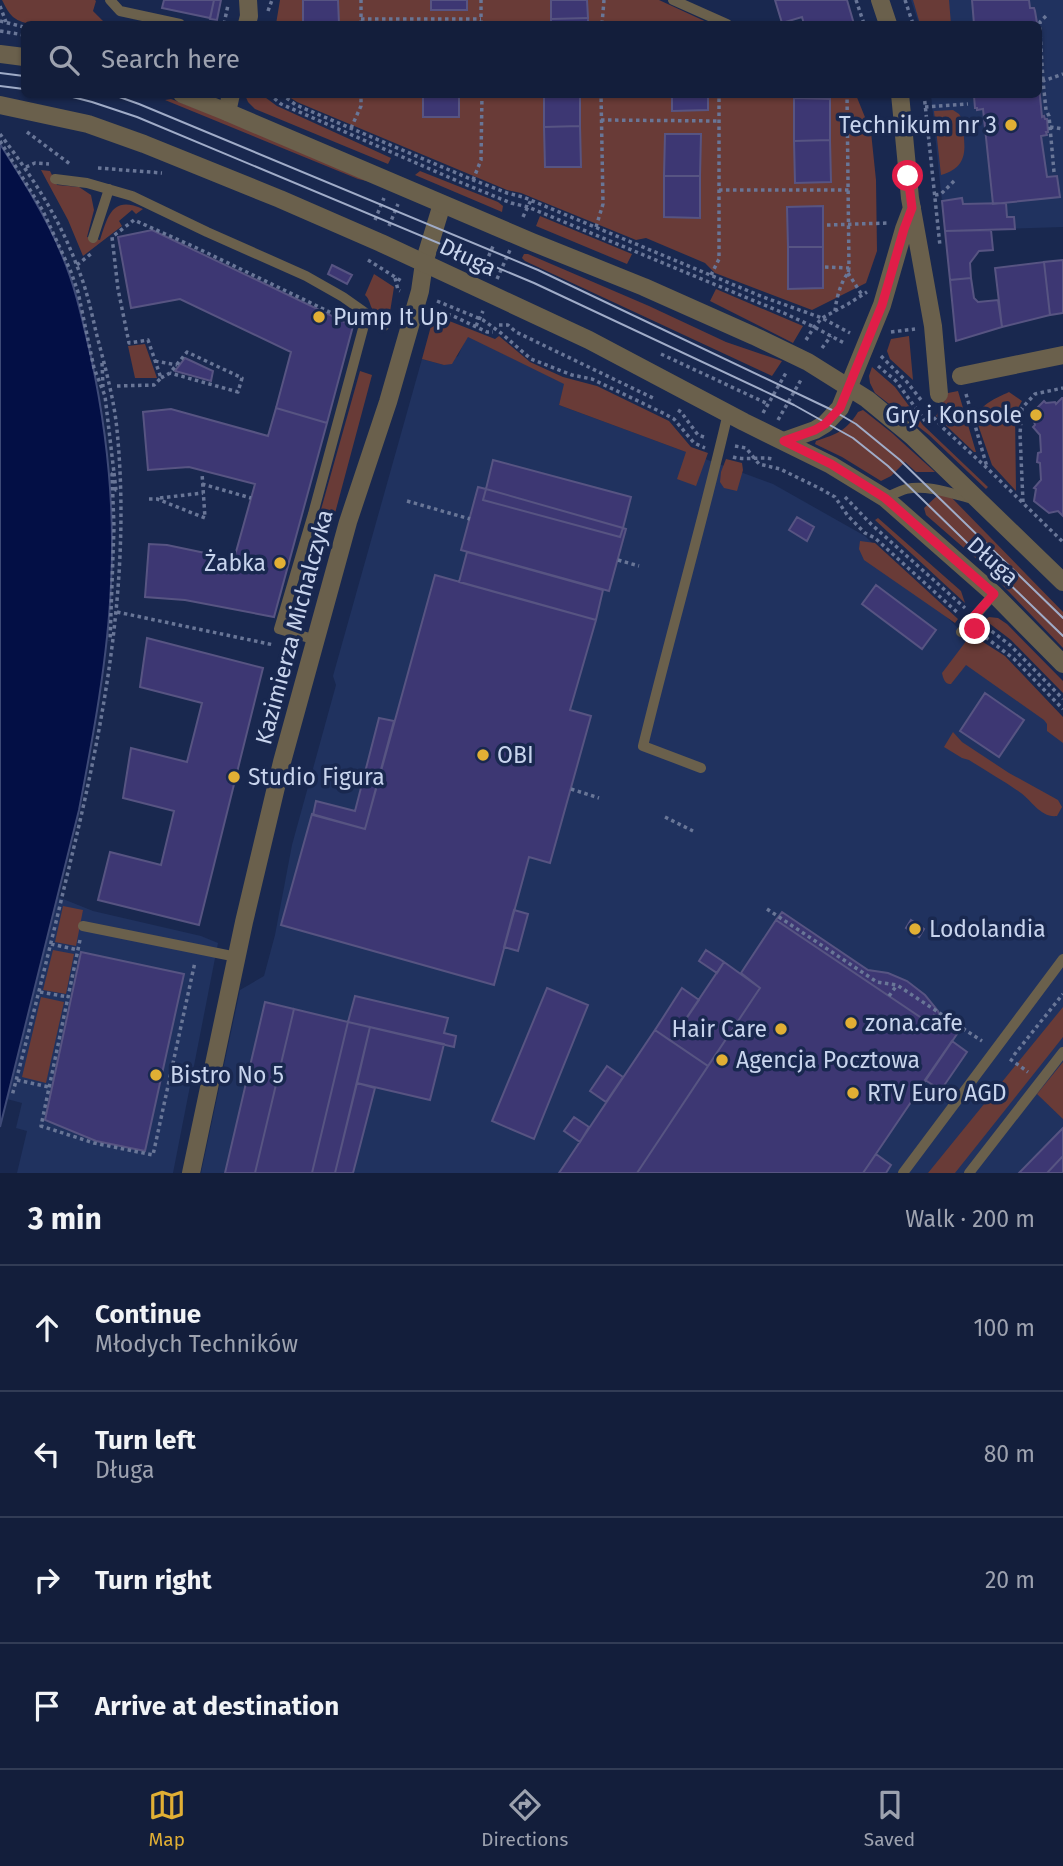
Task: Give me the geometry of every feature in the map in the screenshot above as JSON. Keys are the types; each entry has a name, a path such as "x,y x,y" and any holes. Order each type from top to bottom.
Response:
{"street":[{"path":"248,0 248,21"},
{"path":"880,0 887,21"},
{"path":"0,54 21,57"},
{"name":"Długa","path":"203,98 229,103 405,188 644,287 804,360 867,399 912,436 1063,582"},
{"path":"900,98 910,198 933,327 939,394"},
{"name":"Długa","path":"5,106 88,124 144,144 382,243 589,340 831,464 885,498 994,594 1063,664"},
{"name":"Kazimierza Michalczyka","path":"191,1173 282,762 348,522 419,294 424,263 442,204"},
{"path":"770,435 815,430 840,408 882,305 912,208"},
{"path":"961,376 1063,355"}],"lane":[{"path":"110,0 120,10 167,21"},
{"path":"673,0 720,21"},
{"path":"55,179 87,183 132,196 306,276 344,297 384,326"},
{"path":"93,238 109,189"},
{"path":"316,640 279,629 367,314"},
{"path":"701,768 643,746 729,413"},
{"name":"Długa","path":"885,498 907,489 929,489 979,500"},
{"path":"968,624 994,594"},
{"path":"83,926 237,957"},
{"path":"903,1173 1063,959"},
{"path":"969,1173 1063,1052"}],"path":[{"path":"225,21 230,0"},
{"path":"361,0 361,21"},
{"path":"481,0 481,21"},
{"path":"601,21 604,0"},
{"path":"856,0 863,21"},
{"path":"905,0 912,21"},
{"path":"0,6 6,22"},
{"path":"1041,21 1047,15"},
{"path":"0,21 21,26"},
{"path":"0,31 21,34"},
{"path":"1042,65 1054,172"},
{"path":"1043,81 1063,74"},
{"path":"274,98 281,104 401,157 511,203 528,206 814,327 888,362 907,382 935,420 1063,542"},
{"path":"286,98 296,105 473,180 531,200 847,330 896,381 931,428"},
{"path":"351,128 361,106 361,98"},
{"path":"473,180 481,160 482,98"},
{"path":"596,227 603,204 601,98"},
{"path":"711,275 719,259 719,98"},
{"path":"835,311 836,301 849,268 847,98"},
{"path":"924,98 935,192 941,194 954,181"},
{"path":"925,107 968,104"},
{"path":"601,120 719,121"},
{"path":"1050,127 1063,129"},
{"path":"0,134 37,184 77,265 102,355 117,428 120,490 120,574 103,715 92,775 12,1096"},
{"path":"33,137 70,164"},
{"path":"0,141 43,211 71,272 78,292 94,368 105,396"},
{"path":"398,164 404,151"},
{"path":"382,243 405,188"},
{"path":"719,190 849,190"},
{"path":"372,226 385,195"},
{"path":"476,326 480,319 483,291 508,232 531,200"},
{"path":"161,378 148,340 130,343 118,289 113,237 134,220 363,328"},
{"path":"827,225 888,223 887,234"},
{"path":"483,291 508,232"},
{"path":"77,265 94,252"},
{"path":"366,258 397,279 398,290 401,292"},
{"path":"825,267 849,268"},
{"path":"848,273 862,295"},
{"path":"763,457 770,435 788,401 814,327 822,318 870,290"},
{"path":"439,301 480,319 531,359 572,375 592,379 674,419 694,443 709,449"},
{"path":"430,309 493,332"},
{"path":"499,325 508,325 516,332 660,401"},
{"path":"889,332 933,327"},
{"path":"746,449 770,435 779,384 831,336"},
{"path":"117,386 154,385 170,373 187,352 242,378 238,392 170,373"},
{"path":"102,355 102,381 116,490 120,490"},
{"path":"155,361 177,365"},
{"path":"1023,503 1020,434 1023,408 1035,394 1063,388"},
{"path":"670,407 681,412 698,435 712,439"},
{"path":"972,417 987,468"},
{"path":"730,444 746,449 759,464 780,469 835,497 848,516 865,533 875,538 986,640 1014,659 1063,709"},
{"path":"728,455 741,459 763,457 782,463"},
{"path":"110,642 114,527 111,474 114,473"},
{"path":"157,499 205,518 202,473"},
{"path":"202,484 251,498"},
{"path":"149,499 203,493"},
{"path":"841,493 968,624 991,632 1010,645 1063,699"},
{"path":"407,501 470,519"},
{"path":"618,560 639,566"},
{"path":"117,612 274,645"},
{"path":"571,789 600,798"},
{"path":"665,817 693,831"},
{"path":"767,909 877,982 897,985 1010,1059 1040,1082"},
{"path":"83,926 41,1126 94,1143 153,1155 198,950"},
{"path":"51,944 78,950"},
{"path":"889,996 897,985"},
{"path":"40,992 68,997"},
{"path":"1010,1059 1063,994"},
{"path":"17,1080 49,1087"}],"shaded area":[{"path":"2,0 95,0 93,11 103,21 21,21 7,10"},
{"path":"280,0 659,0 704,21 276,21"},
{"path":"911,0 1063,0 1063,227 945,231 931,98 1042,98 1042,21 918,21"},
{"path":"913,0 949,0 951,21 919,21"},
{"path":"246,98 266,98 277,106 391,158 388,164 255,109"},
{"path":"291,98 857,98 871,132 876,180 877,251 866,283 812,310 715,273 705,263 646,238 636,240 521,193 507,190"},
{"path":"171,99 379,184 358,179 165,100"},
{"path":"953,110 962,119 964,153 958,166 941,175 934,111"},
{"path":"0,144 49,226 67,267 79,306 97,385 105,441 111,498 112,555 103,669 79,810 0,1127"},
{"path":"41,170 50,171 57,185 79,187 91,195 94,210 87,237 100,240 109,216 118,206 133,205 143,209 136,214 132,210 119,221 122,226 83,256 68,220"},
{"path":"420,171 498,202 503,206 502,212 415,175"},
{"path":"540,216 632,254 627,264 536,226"},
{"path":"524,254 649,306 726,342 782,361 772,376 525,261 522,258"},
{"path":"374,274 394,287 390,312 376,313 365,295"},
{"path":"716,289 803,326 793,343 710,301"},
{"path":"434,315 495,339 499,336 530,362 563,377 597,386 669,421 691,447 708,453 696,486 677,479 686,452 559,405 564,384 468,337 452,364 444,365 422,359"},
{"path":"467,336 565,384 559,405 773,484 865,536 1063,732 1063,1173 201,1173 240,990 264,976 275,935 292,845 336,685 333,676 422,359 444,365 458,356"},
{"path":"909,336 913,380 890,359 887,351 891,339"},
{"path":"145,344 157,378 135,378 128,346"},
{"path":"872,367 895,387 923,425 988,487 986,489 929,435 875,393 869,376"},
{"path":"360,371 372,375 334,517 320,513"},
{"path":"958,391 976,452 936,416 942,406 943,394"},
{"path":"1009,392 1022,401 1015,413 1016,491 992,465 976,419 985,405"},
{"path":"863,410 935,472 916,472 905,462 891,476 881,481 815,444 816,441 840,431"},
{"path":"726,459 742,463 743,470 737,491 724,488 720,482"},
{"path":"939,494 952,498 1063,612 1063,648 980,562 926,515 924,508"},
{"path":"878,518 961,591 965,603 875,520"},
{"path":"860,541 875,543 958,619 955,623 864,560 859,549"},
{"path":"989,617 998,618 1007,624 1063,681 1063,693 1011,640 985,620"},
{"path":"973,632 1005,656 1063,717 1063,743 1047,731 1044,720 966,665 951,684 946,682 942,673"},
{"path":"953,732 962,742 1009,773 1058,800 1062,807 1057,816 1041,812 1015,789 944,747"},
{"path":"58,897 93,911 201,936 218,943 173,1173 17,1173 27,1131 16,1128 22,1103 7,1099"},
{"path":"63,906 83,910 76,946 55,942"},
{"path":"53,950 74,954 66,994 43,990"},
{"path":"41,997 64,1002 46,1083 22,1077"},
{"path":"1063,1007 1063,1037 955,1173 928,1173"},
{"path":"1063,1062 1063,1119 1037,1094"}],"building":[{"path":"164,0 214,0 210,18 162,8"},
{"path":"214,0 221,0 217,20 210,19"},
{"path":"303,0 338,0 339,21 303,21"},
{"path":"431,0 467,0 467,10 431,10"},
{"path":"551,0 587,0 588,18 551,19"},
{"path":"775,0 847,0 853,21 803,21 802,17 781,21"},
{"path":"972,0 1029,0 1037,21 974,21"},
{"path":"588,18 588,21 551,21"},
{"path":"423,98 459,98 459,117 423,117"},
{"path":"544,98 580,98 580,126 544,127"},
{"path":"672,98 708,98 708,110 672,111"},
{"path":"794,98 830,99 830,140 794,141"},
{"path":"974,98 1040,98 1042,117 1047,119 1047,135 1041,136 1047,177 1057,176 1060,197 993,204 983,109 975,108"},
{"path":"580,126 581,167 545,167 544,127"},
{"path":"665,134 701,134 700,176 664,176"},
{"path":"830,140 831,182 795,183 794,141"},
{"path":"664,176 700,176 700,218 664,217"},
{"path":"962,198 963,204 1006,203 1007,217 1014,217 1015,229 945,231 942,201"},
{"path":"823,206 823,247 788,247 787,207"},
{"path":"152,230 353,326 327,423 276,408 291,352 180,299 131,308 118,237"},
{"path":"991,230 993,250 979,251 970,263 971,278 950,280 945,231"},
{"path":"788,247 823,247 823,288 788,289"},
{"path":"1063,260 1063,313 1050,315 1044,262"},
{"path":"1044,262 1050,315 1002,327 995,268"},
{"path":"332,265 352,275 347,284 328,274"},
{"path":"971,278 974,298 978,302 998,300 1002,327 956,341 950,280"},
{"path":"185,358 213,371 211,381 175,371"},
{"path":"1062,398 1063,516 1058,511 1049,513 1034,501 1034,488 1041,480 1040,463 1037,462 1038,453 1041,452 1040,435 1033,427 1035,425 1032,413 1044,401 1056,404"},
{"path":"276,408 327,423 274,617 185,600 145,597 149,544 167,545 234,559 255,484 189,467 148,470 143,412 171,409 268,436"},
{"path":"493,460 631,497 623,528 486,489"},
{"path":"478,487 486,489 483,500 620,537 623,528 626,529 609,591 461,550"},
{"path":"486,489 623,528 620,537 483,500"},
{"path":"797,517 814,527 807,541 789,530"},
{"path":"467,552 603,590 596,620 459,582"},
{"name":"OBI","path":"435,575 596,620 570,710 591,716 550,863 529,857 494,985 281,925 312,814 365,829"},
{"path":"876,585 936,630 922,649 862,604"},
{"path":"147,638 263,668 199,925 98,900 110,852 161,865 174,811 123,798 131,748 187,762 202,703 140,687"},
{"path":"985,693 1024,720 999,757 960,731"},
{"path":"379,718 394,721 365,829 313,815 316,801 355,811"},
{"path":"514,910 528,914 518,951 504,947"},
{"path":"782,912 868,970 888,973 907,981 925,995 942,1020 934,1015 929,1023 776,920"},
{"path":"776,920 929,1023 934,1015 959,1031 863,1173 637,1173 760,988 741,973"},
{"path":"911,920 924,929 919,937 906,928"},
{"path":"706,950 724,962 717,973 699,961"},
{"path":"81,952 184,974 145,1151 96,1141 45,1120"},
{"path":"724,962 760,988 708,1066 671,1041"},
{"path":"547,988 588,1005 534,1139 492,1121"},
{"path":"682,988 699,1000 671,1041 655,1030"},
{"path":"355,996 448,1018 444,1033 456,1036 454,1047 348,1022"},
{"path":"265,1002 294,1009 255,1173 225,1173"},
{"path":"294,1009 348,1022 312,1173 255,1173"},
{"path":"348,1022 370,1027 335,1173 312,1173"},
{"path":"370,1027 444,1044 430,1100 357,1083"},
{"path":"655,1030 708,1066 637,1173 559,1173"},
{"path":"952,1041 967,1052 941,1090 925,1080"},
{"path":"607,1066 623,1077 606,1102 590,1091"},
{"path":"357,1083 375,1088 353,1173 335,1173"},
{"path":"574,1117 589,1127 580,1142 564,1131"},
{"path":"1063,1128 1063,1156 1047,1173 1019,1173"},
{"path":"876,1154 891,1165 886,1173 863,1173"},
{"path":"1063,1156 1063,1173 1047,1173"}],"tram line":[{"path":"0,73 21,76"},
{"path":"0,86 21,89"},
{"path":"76,98 137,117 534,283 794,405 853,438 888,466 1063,636"},
{"path":"122,98 538,270 832,410 856,424 900,460 1063,618"}],"place":[{"name":"Technikum nr 3","path":"1011,125"},
{"name":"Pump It Up","path":"319,317"},
{"name":"Gry i Konsole","path":"1036,415"},
{"name":"Żabka","path":"280,563"},
{"name":"OBI","path":"483,755"},
{"name":"Studio Figura","path":"234,777"},
{"name":"Lodolandia","path":"915,929"},
{"name":"zona.cafe","path":"851,1023"},
{"name":"Hair Care","path":"781,1029"},
{"name":"Agencja Pocztowa","path":"722,1060"},
{"name":"Bistro No 5","path":"156,1075"},
{"name":"RTV Euro AGD","path":"853,1093"}],"route":[{"path":"908,176 912,208 882,305 840,408 833,417 815,430 784,441 831,464 885,498 994,594 968,623 975,629"}]}
